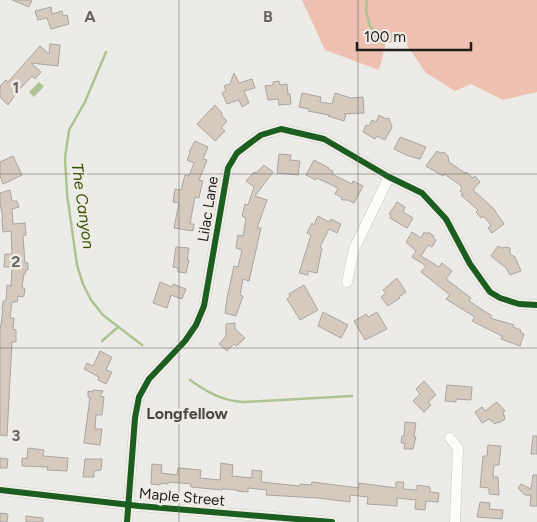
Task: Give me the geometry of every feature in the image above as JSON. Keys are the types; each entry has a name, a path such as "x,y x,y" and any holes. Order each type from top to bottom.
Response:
{"street":[{"name":"Lilac Lane","path":"127,522 135,418 139,397 149,379 185,341 196,325 204,306 228,168 237,153 262,135 281,129 324,140 422,193 446,219 470,264 490,292 500,298 519,304 537,306"},
{"path":"348,282 354,249 390,177"},
{"path":"450,438 458,448 455,522"},
{"name":"Maple Street","path":"0,490 128,505 332,522"}],"shaded area":[{"path":"302,0 537,0 537,92 503,100 471,84 455,91 426,73 404,41 386,43 379,70 325,50"},
{"path":"39,82 44,86 34,97 29,92"}],"building":[{"path":"12,0 32,0 29,7"},
{"path":"51,7 52,14 62,11 63,16 67,15 69,24 51,29 47,18 38,20 35,11"},
{"path":"50,44 60,45 58,66 31,63 41,72 35,79 32,76 8,105 0,97 0,86 6,80 8,82 40,46 49,54"},
{"path":"234,73 239,83 252,79 255,88 244,91 249,103 242,107 239,100 227,104 222,93 226,91 224,86 230,84"},
{"path":"279,81 280,85 287,84 291,104 279,105 278,99 268,100 265,86 273,85 273,82"},
{"path":"302,93 321,97 320,102 332,104 335,93 351,98 363,97 364,113 344,114 346,115 344,121 329,115 308,111 309,109 299,107"},
{"path":"215,105 227,121 221,128 225,131 215,141 197,124"},
{"path":"379,115 386,119 389,118 392,127 385,140 377,136 375,139 363,132 366,125 369,126 372,120 376,122"},
{"path":"400,137 426,147 420,159 394,149"},
{"path":"195,141 208,147 203,159 207,160 199,180 203,181 199,198 195,197 190,224 194,224 193,231 174,228 179,203 173,202 175,189 181,190 185,175 189,176 194,163 187,160"},
{"path":"437,151 440,153 444,152 448,156 449,162 473,178 475,176 480,182 473,190 493,208 504,224 492,233 488,228 491,225 483,216 481,218 476,212 478,210 461,195 463,194 460,191 462,189 460,185 444,174 443,176 426,166"},
{"path":"279,154 291,155 290,160 300,161 298,175 277,173"},
{"path":"13,156 22,175 3,184 0,176 0,162"},
{"path":"314,160 333,171 332,174 352,184 353,181 363,186 354,203 342,200 341,197 335,194 338,188 306,175"},
{"path":"264,165 273,172 255,196 267,200 257,228 261,228 249,281 243,279 240,295 243,296 236,316 225,313 234,266 238,267 242,250 236,248 238,235 243,236 246,218 242,216 245,204 248,205 254,187 246,181"},
{"path":"10,190 12,201 17,201 19,207 12,209 13,224 25,223 26,235 23,236 25,263 28,263 28,270 24,274 22,287 25,289 23,297 18,296 17,302 12,302 10,318 14,318 13,329 16,330 16,342 12,342 7,436 0,435 0,331 3,301 6,301 7,285 11,286 12,267 4,267 5,254 12,254 11,231 3,232 0,193"},
{"path":"397,202 405,207 403,212 413,218 407,228 390,218 391,215 389,214"},
{"path":"318,216 329,222 331,219 341,224 337,233 329,229 320,247 322,248 317,273 308,271 308,275 299,273 311,235 307,233 312,223 314,225"},
{"path":"412,232 421,238 424,232 434,236 433,238 436,240 432,247 428,245 421,256 439,267 442,263 452,271 446,279 471,298 469,301 492,316 490,318 514,325 513,327 521,330 520,332 524,334 520,346 501,339 502,336 472,321 475,317 446,299 450,295 421,272 426,266 412,257 416,251 406,242"},
{"path":"498,246 510,248 510,254 515,257 521,271 510,275 506,268 491,256"},
{"path":"176,247 189,248 186,273 178,272 178,268 173,267"},
{"path":"397,278 406,292 388,306 381,297 386,293 383,290"},
{"path":"160,282 172,287 173,284 186,289 182,299 171,295 167,308 153,303"},
{"path":"304,285 318,310 300,320 287,299 290,296 289,294"},
{"path":"323,312 348,325 341,338 318,326"},
{"path":"377,312 387,329 365,340 354,321 366,314 368,317"},
{"path":"235,323 235,329 245,338 238,345 234,344 227,351 219,344 226,336 226,324"},
{"path":"100,351 112,357 106,370 112,372 106,384 98,380 99,377 84,369 87,363 93,366"},
{"path":"424,381 436,395 428,402 431,405 424,412 413,401 420,394 416,389"},
{"path":"447,385 472,387 471,400 456,399 456,402 445,401"},
{"path":"93,390 103,391 100,396 104,397 102,415 96,415 95,429 102,429 100,445 84,443 90,397 88,397 88,391 93,392"},
{"path":"497,402 505,411 503,412 505,419 495,424 489,419 482,423 475,412 482,407 485,411"},
{"path":"405,422 416,423 414,437 416,437 413,449 404,449 405,443 401,443 402,436 404,436"},
{"path":"533,436 537,436 537,454 531,454"},
{"path":"488,445 501,446 499,465 494,465 493,477 498,477 499,495 489,494 489,488 480,487 483,456 487,456"},
{"path":"28,448 44,450 43,456 68,458 67,471 47,470 48,467 22,466 22,458 27,459"},
{"path":"0,458 8,459 7,468 0,468"},
{"path":"85,459 102,459 101,470 94,471 94,477 83,477"},
{"path":"221,463 233,465 232,476 252,478 252,470 262,471 261,482 300,486 300,484 311,485 312,482 359,488 359,483 396,488 396,482 404,482 403,489 417,490 417,485 430,487 430,492 439,493 438,502 426,501 425,510 415,509 416,500 397,498 397,506 367,504 368,497 350,495 350,502 266,495 267,490 248,488 248,492 191,487 191,484 169,482 168,484 161,483 160,485 151,484 152,464 162,465 161,473 177,475 178,468 201,470 200,478 220,480"},
{"path":"533,475 537,475 537,506 530,506 531,495 525,495 518,488 521,484 531,489"},
{"path":"480,502 490,503 489,509 503,510 502,519 477,517"},
{"path":"0,513 8,514 7,522 0,522"},
{"path":"26,516 43,518 43,522 26,522"}],"waterway":[{"path":"367,0 366,11 370,26 383,44"},
{"name":"The Canyon","path":"106,52 85,102 69,130 65,158 67,194 77,265 83,284 91,300 103,315 142,345"},
{"path":"102,341 118,327"},
{"path":"190,380 215,395 229,400 244,402 352,396"}],"cycle path":[{"path":"127,522 135,418 139,397 149,379 185,341 196,325 204,306 228,168 237,153 261,135 281,129 324,139 389,177 422,193 446,219 470,264 490,292 500,298 519,304 537,305"},
{"path":"0,490 139,506 332,522"}],"district":[{"name":"Longfellow","path":"187,413"}]}
